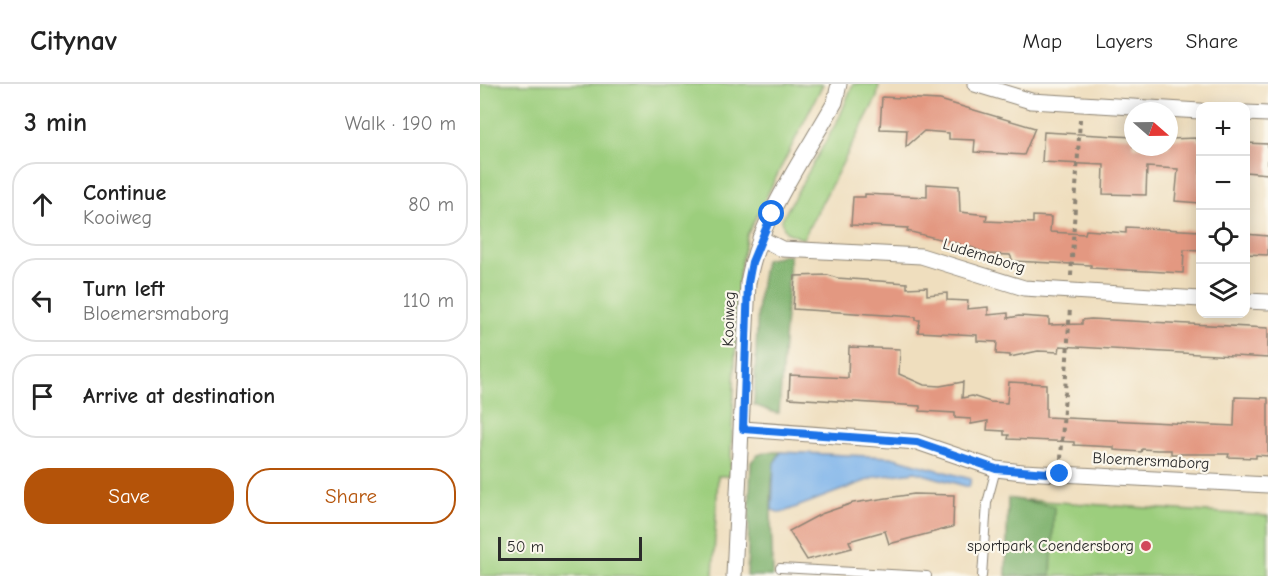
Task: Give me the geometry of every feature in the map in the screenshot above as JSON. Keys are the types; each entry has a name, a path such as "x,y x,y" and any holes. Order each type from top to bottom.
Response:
{"street":[{"name":"Kooiweg","path":"734,576 743,429 748,283 752,262 760,238 835,102 839,84"},
{"path":"975,84 1031,101 1196,111"},
{"path":"1250,113 1268,114"},
{"name":"Ludemaborg","path":"760,238 782,249 921,256 1024,288 1196,299"},
{"path":"1250,301 1268,302"},
{"name":"Bloemersmaborg","path":"743,429 917,442 996,469 1268,484"}],"lane":[{"path":"982,576 987,503 996,469"},
{"path":"780,568 927,576"}],"green space":[{"path":"480,84 823,84 747,235 739,273 730,476 718,476 713,576 480,576"},
{"path":"853,84 879,84 877,97 803,239 786,232 781,221 840,116"},
{"path":"784,255 790,256 779,413 776,413 754,405 758,301 765,260"},
{"path":"767,452 781,452 776,460 771,491 773,576 747,576 751,462 758,455"},
{"path":"1008,498 1054,506 1051,576 1006,576"},
{"name":"sportpark Coendersborg","path":"1027,500 1268,516 1268,576 1022,576"}],"water":[{"path":"781,452 891,457 971,479 969,487 915,472 876,477 781,513 772,510 774,463"}],"building":[{"path":"882,97 940,100 1035,128 1024,155 974,152 975,140 949,139 949,133 924,131 906,147 907,130 880,129"},
{"path":"1044,132 1124,136 1124,156 1178,156 1178,139 1196,138 1196,203 1175,201 1178,169 1147,167 1146,195 1103,194 1104,165 1042,162"},
{"path":"1250,143 1268,144 1268,174 1250,172"},
{"path":"927,184 959,186 960,212 987,215 986,221 1033,223 1033,216 1051,217 1050,232 1085,234 1086,230 1126,233 1126,227 1196,231 1196,251 1184,250 1183,273 1091,268 1091,265 1013,261 1010,255 987,254 971,247 907,231 908,228 851,225 853,197 865,197 865,194 927,197"},
{"path":"1250,234 1268,236 1268,255 1250,254"},
{"path":"828,275 837,278 907,283 907,288 927,287 927,295 947,293 947,300 968,301 967,309 988,307 988,315 1008,313 1008,318 1019,316 1049,318 1049,325 1082,324 1082,320 1091,319 1268,328 1268,358 1060,346 1059,352 1038,351 1010,357 1010,355 996,354 997,342 977,341 977,335 918,332 920,320 916,320 916,317 793,309 795,276"},
{"path":"849,347 900,349 899,374 924,385 940,386 963,382 962,398 972,396 990,402 1007,403 1009,382 1046,384 1046,417 1234,426 1235,397 1268,398 1268,456 1256,455 1256,458 1228,457 1229,454 1171,454 1171,450 1142,449 1141,452 1114,450 1114,447 1074,445 1074,442 1008,439 1009,435 1004,435 1004,431 987,430 988,421 971,424 971,419 955,418 955,413 920,411 920,406 789,398 790,375 848,378"},
{"path":"914,494 954,495 953,527 889,544 885,531 849,541 852,548 807,560 789,531 821,514 853,503"}],"place":[{"name":"sportpark Coendersborg","path":"1146,546"}],"route":[{"path":"772,214 760,238 748,283 743,429 917,442 996,469 1060,474"}]}
